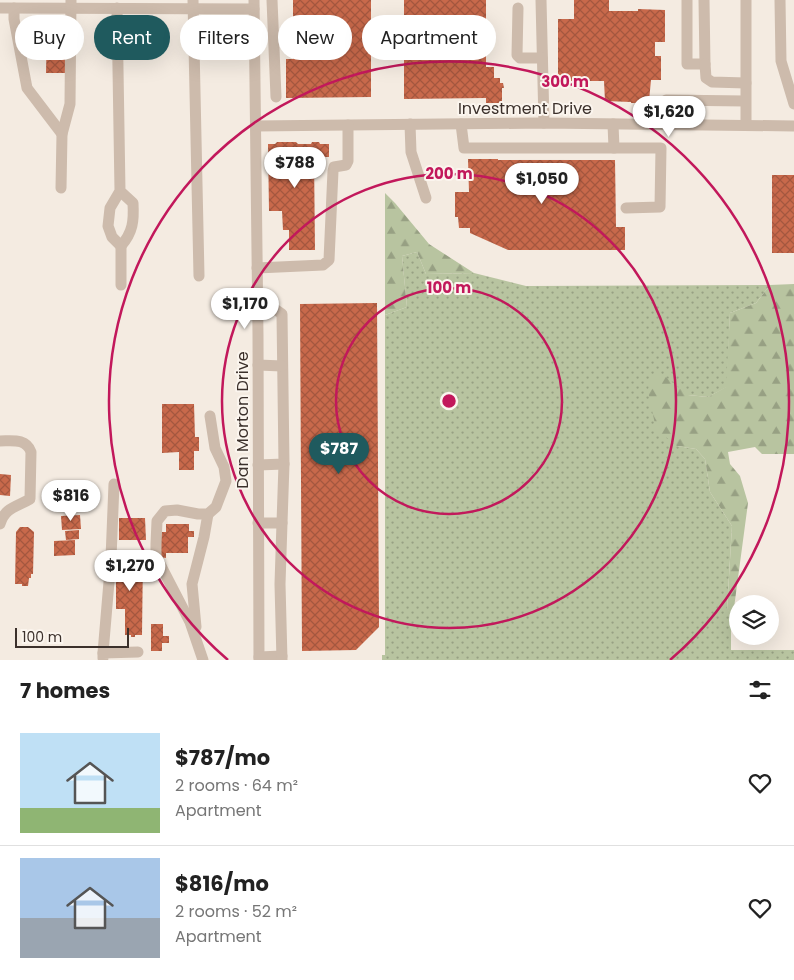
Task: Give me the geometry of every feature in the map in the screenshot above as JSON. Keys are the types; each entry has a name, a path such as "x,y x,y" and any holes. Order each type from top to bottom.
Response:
{"street":[{"path":"272,0 276,96"},
{"path":"541,0 544,123"},
{"path":"687,0 687,64 705,64"},
{"path":"704,0 706,78 712,82 746,83"},
{"path":"746,0 746,125"},
{"path":"780,0 781,61 794,104"},
{"path":"62,188 62,134 70,104 71,4"},
{"path":"0,8 71,4 117,8 193,4 254,4"},
{"path":"193,4 198,276"},
{"name":"Dan Morton Drive","path":"254,4 258,304 259,658"},
{"path":"14,8 14,19 27,88 62,134"},
{"path":"117,8 120,191 110,208 108,226 112,236 121,246"},
{"path":"518,8 517,55 520,58 542,58"},
{"path":"666,100 745,101"},
{"name":"Investment Drive","path":"256,126 544,123 794,126"},
{"path":"410,124 411,152 426,198"},
{"path":"461,124 464,148 660,148 660,207 626,208"},
{"path":"613,124 614,148"},
{"path":"257,268 323,265 329,260 333,171 334,167 346,165 348,161 348,125"},
{"path":"120,191 133,203 134,215 128,238 121,246 121,285"},
{"path":"258,304 266,303 282,314 284,464 280,584 282,658 259,658"},
{"path":"258,365 282,366"},
{"path":"202,656 195,620 192,584 203,544 208,514 216,507 226,481 224,467 216,448 210,416"},
{"path":"0,441 18,441 28,446 30,452 30,499 11,507 0,524"},
{"path":"258,465 284,464"},
{"path":"114,484 111,558 103,656 138,652"},
{"path":"202,656 190,622 156,556 156,544 157,521 165,511 177,510 208,514"},
{"path":"258,522 282,523"}],"green space":[{"path":"385,193 429,244 474,273 426,274 417,252 402,256 407,307 385,315"},
{"path":"417,252 426,274 474,273 526,286 770,285 756,303 730,313 727,387 708,397 688,395 677,446 696,449 705,459 710,492 732,526 727,609 729,610 729,645 731,645 731,650 794,650 794,660 382,660 382,655 385,655 385,315 407,307 402,256"},
{"path":"794,284 794,454 762,454 755,447 728,452 730,464 740,476 748,503 736,595 729,595 729,611 727,610 732,526 710,492 705,459 696,449 677,446 656,429 648,391 650,378 662,374 688,395 708,397 726,387 730,313 756,303 770,285"}],"building":[{"path":"293,0 371,0 371,15 362,15 362,60 371,60 371,97 286,98 286,60 352,60 352,15 293,15"},
{"path":"404,0 486,0 486,15 404,15"},
{"path":"574,0 609,0 609,11 665,10 665,42 655,42 655,56 661,56 661,80 651,80 649,101 631,103 605,101 604,81 558,81 558,19 574,19"},
{"path":"46,60 67,60 67,73 46,73"},
{"path":"404,60 486,60 486,67 494,67 494,78 500,78 500,83 503,83 504,88 502,88 502,103 486,103 486,98 404,99"},
{"path":"277,142 311,144 312,142 319,142 320,144 329,144 329,157 314,157 315,250 289,250 289,230 283,230 282,211 269,211 268,144 275,144"},
{"path":"468,159 615,160 616,227 625,227 625,250 508,250 470,233 470,228 459,228 458,217 455,217 455,192 469,192"},
{"path":"772,175 794,175 794,253 772,253"},
{"path":"377,303 379,627 356,650 302,651 300,304"},
{"path":"162,404 194,404 195,437 199,437 199,451 194,451 194,470 179,470 179,452 162,453"},
{"path":"0,474 11,475 10,496 0,495"},
{"path":"80,515 81,529 62,530 61,516"},
{"path":"119,518 145,518 146,540 119,540"},
{"path":"166,524 189,524 189,531 194,531 194,537 188,537 188,553 166,553 166,558 159,557 159,532 166,532"},
{"path":"20,527 28,527 34,532 33,574 29,578 28,586 15,584 16,532"},
{"path":"79,530 79,539 66,540 65,531"},
{"path":"75,540 75,555 54,556 54,541"},
{"path":"116,555 143,555 142,635 135,635 135,637 125,635 125,609 116,609"},
{"path":"151,624 163,624 163,636 169,636 169,643 162,643 162,651 151,651"}]}
